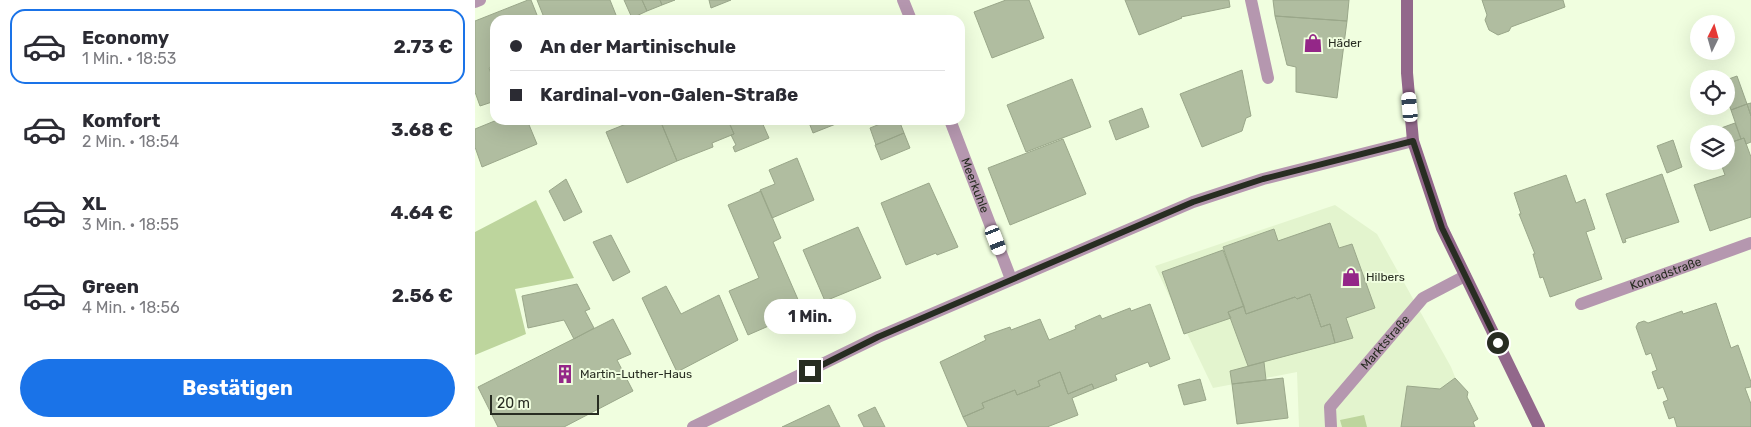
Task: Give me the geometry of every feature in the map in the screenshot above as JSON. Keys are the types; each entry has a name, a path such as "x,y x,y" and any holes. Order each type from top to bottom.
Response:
{"street":[{"path":"475,2 481,0"},
{"path":"903,0 909,15"},
{"path":"1251,0 1268,78"},
{"path":"1407,0 1407,73 1413,141 1442,228 1539,427"},
{"name":"Meerkuhle","path":"952,125 1011,279"},
{"path":"693,427 878,337 1193,202 1263,179 1413,141"},
{"name":"Konradstraße","path":"1581,304 1751,243"},
{"name":"Marktstraße","path":"1331,427 1330,407 1423,298 1465,276"}],"shaded area":[{"path":"536,200 574,278 515,289 526,334 475,355 475,232"},
{"path":"1335,205 1377,234 1451,367 1475,427 1299,427 1297,372 1213,388 1155,266"},
{"path":"1364,415 1367,427 1342,427 1340,420"}],"building":[{"path":"531,0 537,15 490,15"},
{"path":"537,0 610,0 616,15 543,15"},
{"path":"624,0 642,0 647,11 638,15 631,15"},
{"path":"642,0 660,0 662,5 647,11"},
{"path":"660,0 675,0 662,5"},
{"path":"709,0 731,0 711,8"},
{"path":"1006,0 1029,0 1044,38 992,58 974,12"},
{"path":"1125,0 1229,0 1230,7 1181,17 1139,35"},
{"path":"1273,0 1349,0 1347,21 1275,16"},
{"path":"1482,0 1563,0 1565,7 1511,27 1509,31 1498,35 1489,30 1485,20 1487,15"},
{"path":"490,15 490,103 480,106 475,92 475,21"},
{"name":"Häder","path":"1275,16 1347,21 1337,98 1296,92 1296,67 1287,65"},
{"path":"1242,70 1251,116 1246,118 1242,131 1202,147 1180,94"},
{"path":"1737,76 1747,104 1735,108 1735,77"},
{"path":"1072,79 1091,127 1026,152 1007,105"},
{"path":"1751,103 1751,116 1747,104"},
{"path":"1747,104 1751,116 1751,142 1746,144 1744,138 1741,139 1733,115 1735,115 1735,108"},
{"path":"1142,108 1149,127 1116,140 1109,121"},
{"path":"490,123 490,125 529,125 537,144 482,167 475,147 475,129"},
{"path":"1735,123 1741,139 1735,141 1735,125 1729,125"},
{"path":"624,125 662,125 677,161 627,183 606,132"},
{"path":"662,125 730,125 734,134 712,143 713,147 677,161"},
{"path":"730,125 763,125 769,138 735,152 733,147 736,145 731,135 734,134"},
{"path":"810,125 833,125 813,133"},
{"path":"878,125 901,125 904,133 876,145 870,128"},
{"path":"904,133 910,148 881,160 875,145"},
{"path":"1744,138 1751,157 1751,217 1710,231 1694,185 1725,175 1723,170 1735,170 1735,141"},
{"path":"1063,139 1086,194 1010,225 988,168"},
{"path":"1673,140 1682,167 1667,173 1657,146"},
{"path":"797,158 814,200 772,218 760,190 775,184 769,170"},
{"path":"1662,174 1679,222 1625,239 1626,242 1623,243 1606,194"},
{"path":"1566,175 1576,203 1585,199 1595,229 1586,232 1602,279 1550,297 1543,277 1540,278 1533,254 1535,254 1519,214 1521,214 1514,193"},
{"path":"566,179 582,212 564,221 549,191"},
{"path":"929,183 958,247 937,255 936,253 906,265 881,203"},
{"path":"761,191 781,238 773,242 803,311 748,335 729,291 759,278 728,205"},
{"path":"1330,223 1339,248 1352,244 1375,308 1346,318 1353,338 1335,343 1330,324 1321,327 1310,294 1297,299 1295,297 1246,314 1223,247 1274,229 1278,241"},
{"path":"858,227 881,278 825,301 803,250"},
{"path":"611,235 630,272 613,281 593,242"},
{"path":"1223,250 1244,306 1228,312 1231,318 1184,334 1162,272"},
{"path":"577,284 590,309 585,311 594,328 574,339 564,320 528,328 522,296"},
{"path":"666,286 681,314 719,295 738,340 677,372 642,298"},
{"path":"1310,294 1321,327 1330,324 1335,343 1248,366 1228,312 1244,306 1246,314 1295,297 1297,299"},
{"path":"1716,303 1731,348 1738,345 1751,382 1751,387 1745,388 1751,404 1751,427 1677,427 1674,417 1669,419 1663,402 1668,400 1663,387 1658,389 1652,372 1657,370 1651,353 1646,355 1636,327 1638,323 1644,321 1648,323 1682,311 1683,314"},
{"path":"1150,304 1170,359 1150,367 1148,362 1115,375 1117,380 1094,389 1092,384 1068,394 1060,372 1038,381 1040,386 1017,395 1015,390 982,403 984,408 963,417 940,362 986,340 984,336 1010,327 1011,330 1040,319 1049,340 1076,329 1075,326 1100,315 1102,319 1130,308 1131,311"},
{"name":"Martin-Luther-Haus","path":"613,319 631,354 617,360 633,391 564,427 498,427 478,387"},
{"path":"1264,362 1266,380 1232,384 1230,371"},
{"path":"1060,372 1068,394 1092,384 1094,389 1072,398 1078,415 1047,427 968,427 963,417 984,408 982,403 1015,390 1017,395 1040,386 1038,381"},
{"path":"1283,378 1288,418 1237,424 1232,384"},
{"path":"1455,378 1468,392 1467,397 1478,419 1473,422 1475,427 1401,427 1407,386 1440,389"},
{"path":"1200,379 1206,400 1184,405 1178,385"},
{"path":"829,405 840,427 782,427"},
{"path":"875,407 885,427 864,427 858,415"}],"place":[{"name":"Häder","path":"1313,43"},
{"name":"Hilbers","path":"1351,277"},
{"name":"Martin-Luther-Haus","path":"565,374"}],"route":[{"path":"810,371 878,337 1193,202 1263,179 1413,141 1442,228 1498,343"}]}
